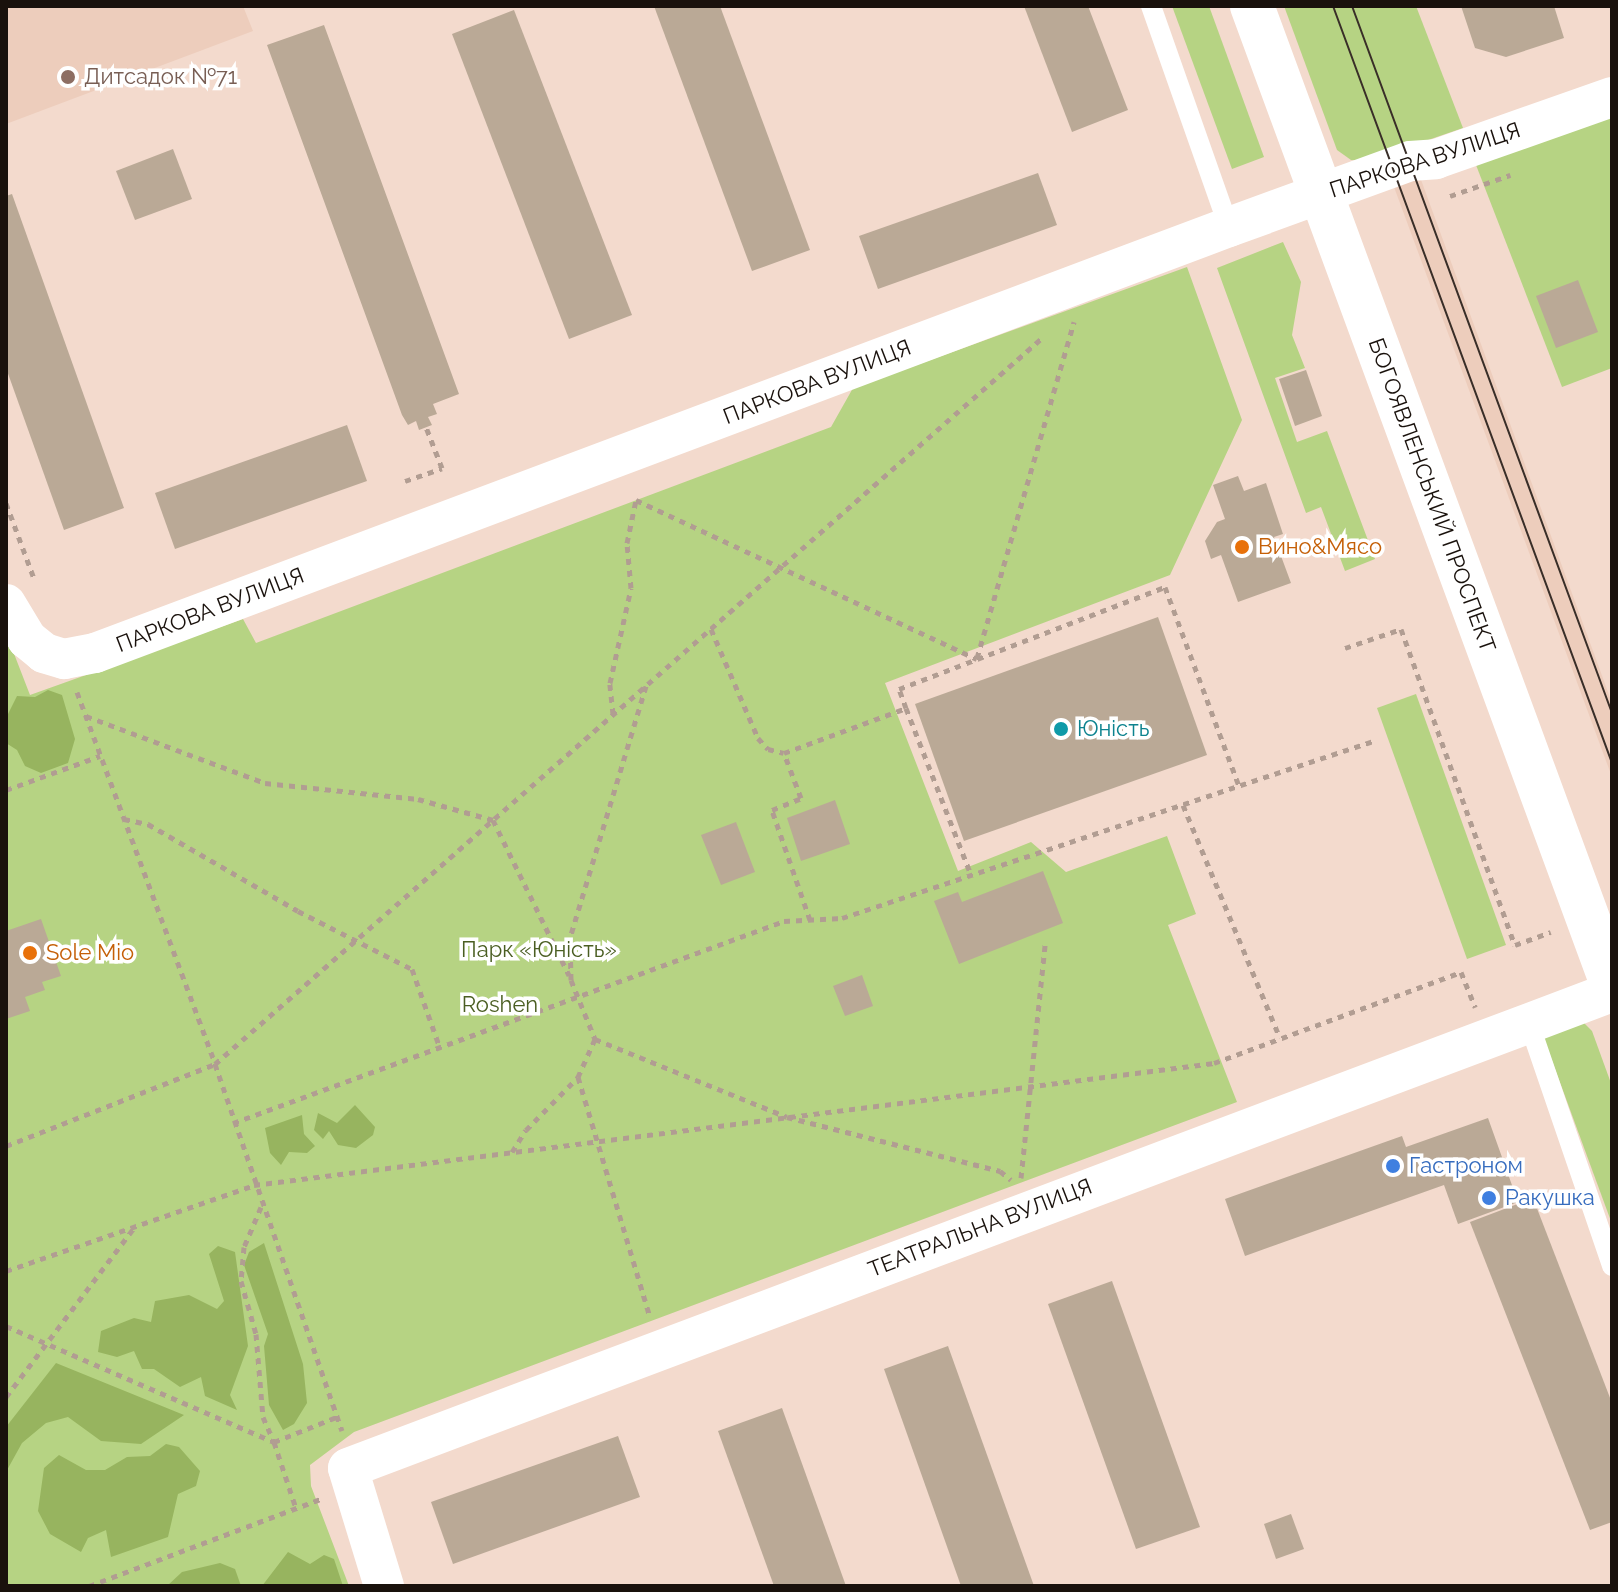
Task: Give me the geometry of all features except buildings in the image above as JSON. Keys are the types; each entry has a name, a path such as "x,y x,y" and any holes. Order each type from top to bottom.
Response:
{"main road":[{"name":"БОГОЯВЛЕНСЬКИЙ ПРОСПЕКТ","path":"1252,6 1612,984"}],"street":[{"name":"ПАРКОВА ВУЛИЦЯ","path":"64,659 136,638 1229,227 1612,97"},
{"path":"6,604 27,639 44,653 64,659"},
{"name":"ТЕАТРАЛЬНА ВУЛИЦЯ","path":"351,1477 1612,992"},
{"path":"351,1477 384,1586"}],"lane":[{"path":"1151,6 1229,227"},
{"path":"1529,1023 1612,1266"}],"path":[{"path":"977,659 1079,305"},
{"path":"6,1146 215,1064 1055,326"},
{"path":"405,481 442,468 426,427"},
{"path":"613,715 610,683 631,588 627,543 636,500 977,659"},
{"path":"971,875 899,689 1165,587 1239,786"},
{"path":"711,629 758,738 768,749 784,753 906,708"},
{"path":"1345,648 1401,629 1515,945 1551,932"},
{"path":"64,659 215,1064 261,1207 339,1416 351,1477 296,1508 89,1586"},
{"path":"571,980 574,921 646,685"},
{"path":"86,716 265,783 418,799 493,820 571,980 595,1039 787,1117 1000,1171 1020,1187 1027,1087 1045,944"},
{"path":"233,1123 784,921 842,918 1376,740"},
{"path":"784,753 801,798 772,810 810,920"},
{"path":"6,790 100,756"},
{"path":"1183,805 1280,1038"},
{"path":"124,819 148,824 355,941 412,969 440,1048"},
{"path":"6,1271 254,1185 1214,1063 1461,972 1478,1015"},
{"path":"512,1153 526,1130 578,1077 595,1039"},
{"path":"578,1077 652,1326"},
{"path":"261,1207 244,1247 241,1281 256,1334 263,1417 296,1508"},
{"path":"6,1397 137,1224"},
{"path":"6,1326 274,1442 339,1416"}],"shaded area":[{"name":"Дитсадок №71","path":"6,6 243,6 253,31 6,124"},
{"path":"1420,177 1612,703 1612,777 1394,187"}],"green space":[{"path":"1172,6 1209,6 1264,157 1232,169"},
{"path":"1284,6 1416,6 1463,128 1367,161 1351,160 1337,150"},
{"path":"1612,115 1612,368 1562,387 1476,165"},
{"path":"1283,242 1301,282 1292,335 1305,368 1275,378 1297,442 1327,431 1375,559 1345,571 1321,507 1306,513 1217,268"},
{"name":"Парк «Юність»","path":"1187,267 1242,420 1170,575 885,683 958,871 1031,842 1066,872 1167,836 1196,914 1168,925 1237,1102 354,1432 310,1465 311,1486 349,1586 6,1586 6,633 30,695 243,619 256,643 831,427 853,388"},
{"path":"48,690 62,695 75,739 68,763 41,773 25,766 17,750 6,743 6,718 17,696 35,697"},
{"path":"1416,694 1506,945 1467,959 1377,708"},
{"path":"1581,1020 1592,1031 1612,1086 1612,1224 1540,1028"},
{"path":"355,1105 375,1127 373,1135 356,1148 338,1145 329,1131 323,1139 314,1130 318,1113 337,1123"},
{"path":"302,1115 304,1134 315,1146 307,1153 289,1152 281,1165 270,1153 265,1128"},
{"path":"264,1243 303,1364 307,1403 294,1424 283,1430 269,1405 264,1346 268,1334 244,1265 249,1252"},
{"path":"218,1246 235,1252 248,1346 230,1395 237,1410 205,1396 201,1377 180,1387 154,1369 142,1369 134,1351 117,1357 98,1352 101,1331 134,1318 151,1322 155,1301 189,1295 217,1309 224,1301 209,1254"},
{"path":"56,1363 184,1415 141,1444 101,1441 68,1417 46,1423 22,1443 6,1472 6,1427"},
{"path":"166,1444 179,1447 200,1471 196,1486 178,1494 168,1537 111,1557 106,1530 88,1538 81,1552 50,1534 38,1511 44,1468 59,1455 86,1470 105,1470 127,1457 150,1456"},
{"path":"288,1552 310,1564 324,1555 334,1559 343,1586 262,1586"},
{"path":"220,1563 235,1569 241,1586 167,1586 182,1572"}],"tram line":[{"path":"1333,6 1612,763"},
{"path":"1352,6 1612,713"}],"place":[{"name":"Дитсадок №71","path":"68,77"},
{"name":"Вино&Мясо","path":"1242,547"},
{"name":"Юність","path":"1061,729"},
{"name":"Sole Mio","path":"30,953"},
{"name":"Гастроном","path":"1393,1166"},
{"name":"Ракушка","path":"1489,1198"}],"park label":[{"name":"Roshen","path":"500,1005"}]}
